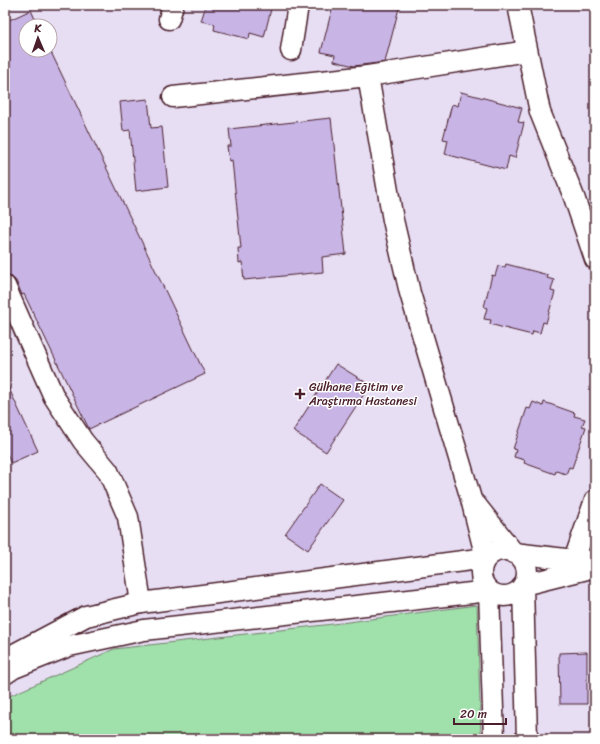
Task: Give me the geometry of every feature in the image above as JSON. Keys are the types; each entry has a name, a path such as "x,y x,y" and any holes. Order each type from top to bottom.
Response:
{"lane":[{"path":"291,50 298,5"},
{"path":"518,5 540,112 574,198 595,259"},
{"path":"172,97 368,76 527,51"},
{"path":"368,76 393,220 410,293 471,499 486,558"},
{"path":"5,286 54,396 83,441 108,471 128,517 142,603"},
{"path":"471,499 514,552 520,556 527,570 524,585 527,739"},
{"path":"574,560 595,500"},
{"path":"595,561 574,560 498,550 486,558 482,564 481,579 489,591 495,595 503,596 518,592 524,585 595,567"},
{"path":"5,659 86,616 142,603 486,558"},
{"path":"5,674 14,668 69,646 144,630 489,591"},
{"path":"489,591 494,739"}],"shaded area":[{"name":"Gülhane Eğitim ve Araştırma Hastanesi","path":"5,5 595,5 595,739 5,739"}],"green space":[{"path":"477,605 481,739 5,739 5,698 114,649 333,624"}],"building":[{"path":"206,5 272,5 264,37 250,33 249,39 214,30 215,24 201,21"},
{"path":"333,5 389,5 399,8 385,62 354,66 334,61 335,55 321,52"},
{"path":"31,10 34,18 18,18 18,58 54,58 205,374 89,429 24,294 22,295 16,281 12,277 5,275 5,22"},
{"path":"461,92 522,108 518,122 524,123 515,158 509,156 506,170 445,154 448,140 443,139 452,104 458,106"},
{"path":"148,99 151,128 162,127 168,187 136,191 130,130 123,131 120,102"},
{"path":"331,118 346,254 322,257 323,272 244,280 242,262 239,263 238,248 241,248 232,160 229,161 227,146 231,146 229,129"},
{"path":"506,264 548,275 547,278 554,280 551,291 555,292 546,323 543,322 540,333 533,331 532,335 504,328 490,324 491,320 484,319 487,308 484,307 492,275 495,276 498,266 505,267"},
{"path":"336,364 370,385 326,452 293,431"},
{"path":"5,380 38,451 11,463 5,450"},
{"path":"533,402 543,406 544,402 575,413 574,416 585,419 582,426 586,427 572,468 569,467 566,474 556,471 555,474 524,463 525,460 514,457 516,450 513,449 527,408 530,409"},
{"path":"320,484 343,500 308,550 285,534"},
{"path":"587,652 587,704 560,704 559,653"}],"place":[{"name":"Gülhane Eğitim ve Araştırma Hastanesi","path":"300,394"}]}
